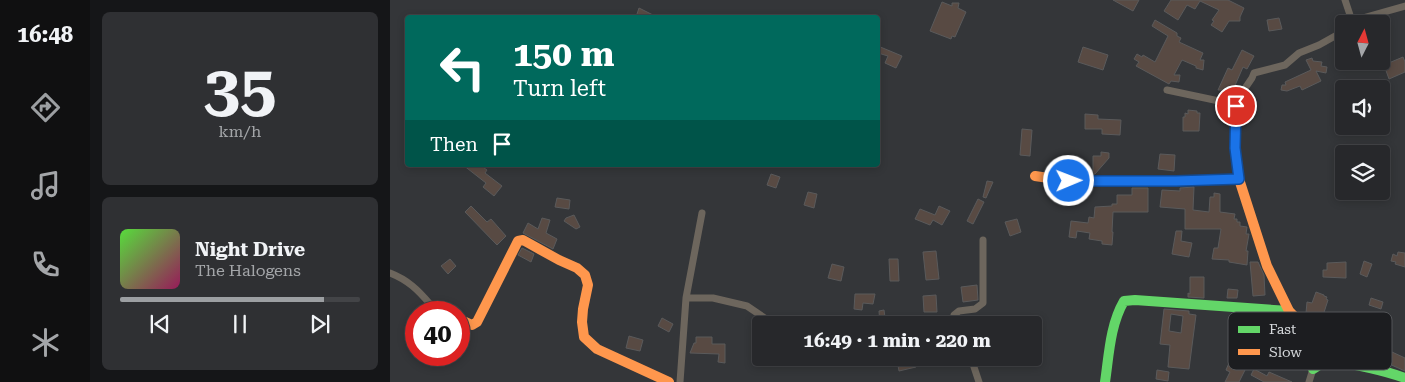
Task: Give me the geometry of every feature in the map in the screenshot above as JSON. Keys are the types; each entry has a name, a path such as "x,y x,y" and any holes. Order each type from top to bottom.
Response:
{"street":[{"path":"1345,0 1349,15"},
{"path":"1375,15 1405,6"},
{"path":"1167,90 1235,103 1254,73 1285,65 1299,53 1335,36"},
{"path":"1236,106 1235,148 1239,179 1267,266 1289,311"},
{"path":"1034,176 1069,181 1239,179"},
{"path":"680,382 686,298 702,213"},
{"path":"470,324 477,322 518,241 523,240 577,268 585,275 588,285 583,309 584,337 597,348 669,382"},
{"path":"954,316 959,312 975,309 983,303 983,240"},
{"path":"390,273 403,278 427,301"},
{"path":"686,298 713,298 747,306 762,316"},
{"path":"1105,382 1119,307 1124,301 1136,300 1289,311"},
{"path":"974,366 979,382"},
{"path":"1309,382 1313,370"},
{"path":"1376,370 1405,378"}],"building":[{"path":"1113,0 1139,0 1133,11"},
{"path":"1171,0 1228,0 1244,8 1240,21 1229,21 1222,32 1211,25 1219,10 1200,1 1195,9 1187,5 1178,20 1164,11"},
{"path":"942,2 952,6 952,3 959,3 958,8 966,12 955,37 952,36 951,39 930,31"},
{"path":"639,8 653,15 639,15 637,14"},
{"path":"1279,18 1282,29 1269,31 1267,20"},
{"path":"1155,20 1177,33 1177,36 1181,38 1179,42 1203,53 1200,60 1204,60 1203,70 1182,60 1174,75 1180,75 1179,82 1171,81 1169,84 1136,66 1139,62 1134,59 1137,54 1142,57 1143,55 1155,62 1168,36 1152,26"},
{"path":"880,47 902,56 896,68 885,63 888,56 880,54"},
{"path":"1083,47 1108,55 1103,70 1078,62"},
{"path":"1242,50 1254,56 1247,69 1243,67 1233,90 1218,90 1228,68 1232,70"},
{"path":"1403,57 1405,72 1389,79 1386,70 1390,70 1390,62"},
{"path":"1312,58 1313,61 1322,62 1321,66 1327,67 1326,73 1316,71 1321,81 1302,90 1300,86 1287,91 1281,90 1282,85 1286,85 1285,82 1311,70 1306,60"},
{"path":"1188,110 1200,113 1199,131 1183,131 1183,117 1185,117 1185,113 1188,114"},
{"path":"1085,114 1098,115 1098,119 1121,120 1120,135 1102,134 1102,129 1085,129"},
{"path":"1022,129 1032,130 1030,156 1020,155"},
{"path":"1101,152 1109,153 1109,158 1093,174 1093,156 1101,156"},
{"path":"1160,154 1175,155 1174,171 1158,169"},
{"path":"466,167 483,167 487,170 485,173 502,186 494,196 483,187 486,183"},
{"path":"771,174 780,177 776,188 767,185"},
{"path":"987,181 993,182 986,198 983,197"},
{"path":"1194,187 1193,210 1209,212 1210,197 1214,197 1214,193 1220,194 1220,212 1235,214 1234,219 1240,222 1240,226 1247,227 1246,234 1249,234 1246,251 1248,251 1247,265 1229,262 1229,260 1212,259 1214,248 1218,248 1221,229 1185,229 1185,209 1160,207 1162,190 1180,191 1180,188"},
{"path":"1132,188 1148,188 1148,212 1113,212 1112,245 1102,244 1102,241 1089,239 1090,233 1077,231 1076,238 1069,237 1071,221 1088,223 1089,217 1094,218 1095,207 1117,204 1117,195 1132,195"},
{"path":"808,192 817,194 814,208 804,205"},
{"path":"557,198 570,200 569,209 555,207"},
{"path":"978,199 984,202 973,224 967,221"},
{"path":"471,206 487,222 491,219 506,236 497,245 465,212"},
{"path":"939,206 950,211 942,225 933,220 930,225 915,219 920,209 935,215"},
{"path":"574,215 580,227 576,229 564,221 566,218"},
{"path":"542,218 550,220 546,233 557,239 553,249 523,233 528,223 538,229"},
{"path":"1017,219 1021,232 1010,236 1005,222"},
{"path":"1176,231 1182,231 1181,241 1192,243 1189,257 1172,254"},
{"path":"522,248 534,254 531,262 518,255"},
{"path":"936,251 939,279 926,280 923,252"},
{"path":"1398,252 1405,253 1405,267 1391,261 1393,254 1397,256"},
{"path":"450,259 456,266 448,274 441,266"},
{"path":"889,259 898,259 899,281 890,281"},
{"path":"1364,261 1372,264 1367,277 1360,274"},
{"path":"1250,262 1258,262 1264,275 1265,295 1253,296"},
{"path":"1346,262 1346,278 1323,277 1323,270 1327,270 1327,263"},
{"path":"832,264 844,267 841,281 828,278"},
{"path":"1190,277 1204,277 1204,298 1188,297 1188,293 1190,294"},
{"path":"977,285 978,300 963,302 961,287"},
{"path":"1228,289 1238,290 1237,298 1227,298"},
{"path":"1316,292 1327,297 1326,299 1328,300 1324,312 1306,312 1307,302 1312,303"},
{"path":"855,294 875,294 873,304 863,303 862,310 854,309"},
{"path":"936,295 937,312 924,312 923,296"},
{"path":"1371,298 1383,302 1381,309 1369,305"},
{"path":"1164,309 1189,311 1189,314 1196,315 1189,369 1168,367 1170,345 1160,344","holes":["1171,314 1183,316 1181,333 1169,331"]},
{"path":"884,310 885,316 879,316 879,311"},
{"path":"662,318 673,324 669,332 658,326"},
{"path":"629,336 643,340 640,351 626,348"},
{"path":"696,337 712,337 712,344 725,344 725,363 718,362 719,354 690,353 694,343 696,343"},
{"path":"1392,352 1405,358 1405,371 1392,365"},
{"path":"1228,365 1228,370 1245,370 1239,382 1225,382 1230,372 1226,370"},
{"path":"898,366 916,366 916,367 899,371"},
{"path":"1157,370 1169,372 1168,381 1156,379"},
{"path":"1254,370 1267,376 1269,372 1292,382 1264,382 1251,375"}],"traffic: fast":[{"path":"1105,382 1113,330 1124,301 1135,300 1289,311"},
{"path":"1378,370 1405,378"}],"traffic: slow":[{"path":"1035,176 1069,181 1239,179 1267,266 1290,312"},
{"path":"470,324 477,322 518,241 523,240 577,268 585,275 588,285 583,309 584,337 597,349 669,382"}],"route":[{"path":"1069,181 1118,182 1239,179 1235,148 1236,106"}]}
